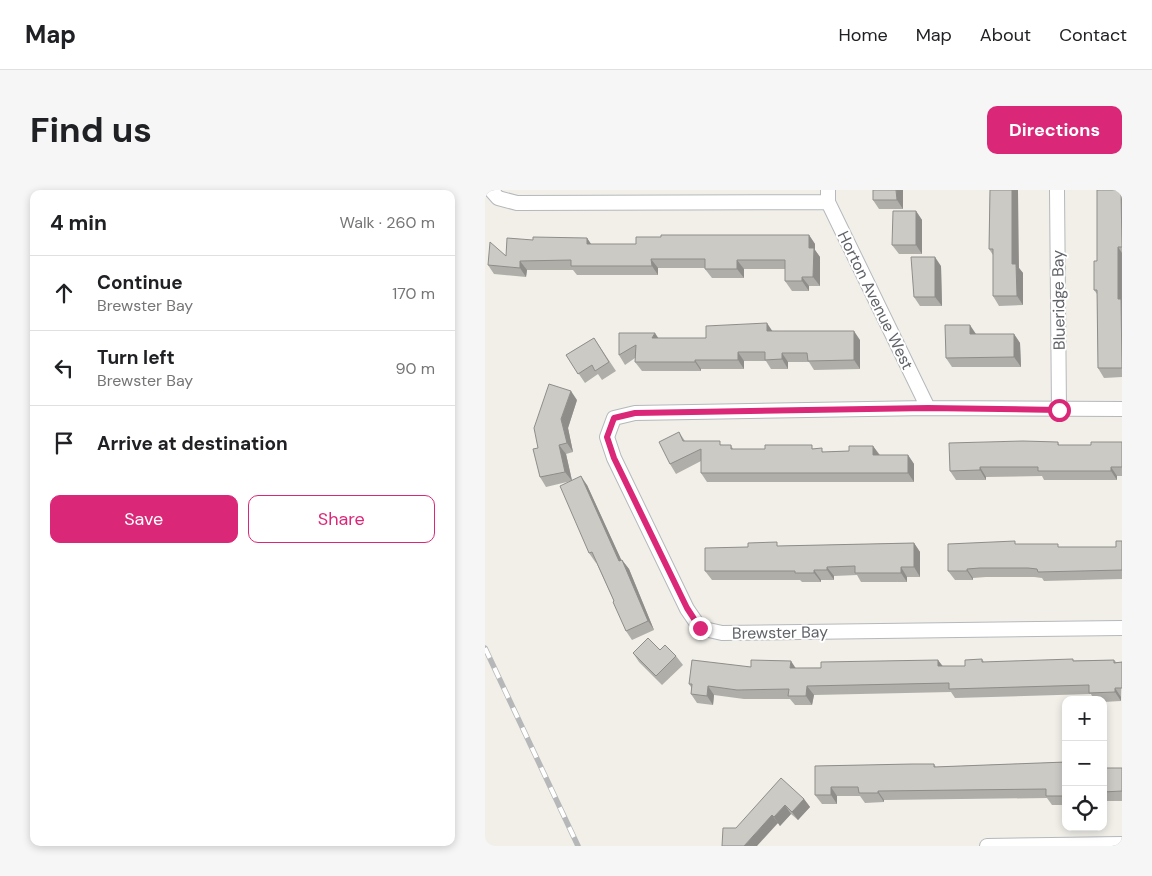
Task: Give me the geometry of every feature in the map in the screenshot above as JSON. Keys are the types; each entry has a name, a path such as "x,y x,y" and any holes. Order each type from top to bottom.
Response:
{"street":[{"path":"491,190 498,198 517,203 828,196"},
{"name":"Blueridge Bay","path":"1057,190 1059,410"},
{"name":"Horton Avenue West","path":"828,196 928,408"},
{"name":"Brewster Bay","path":"1122,409 928,408 635,413 614,418 607,437 619,467 687,608 700,628 722,633 1122,628"},
{"path":"987,846 1122,844"}],"building":[{"path":"873,190 896,190 897,200 873,200"},
{"path":"990,190 1012,190 1012,264 1016,264 1017,296 993,296 993,249 989,249"},
{"path":"1097,190 1121,190 1122,247 1118,247 1118,299 1121,299 1122,368 1098,368 1097,290 1094,290 1094,261 1097,261"},
{"path":"893,211 916,211 916,245 892,245"},
{"path":"661,235 809,235 809,248 814,248 813,277 802,277 802,281 785,281 785,260 737,260 737,269 705,269 705,259 651,259 652,266 571,266 571,260 520,261 520,268 488,265 490,242 506,256 507,238 533,240 533,237 587,238 587,244 636,244 636,237 661,237"},
{"path":"911,257 935,257 935,297 914,297"},
{"path":"767,323 767,331 854,331 854,360 808,361 807,353 782,353 782,359 765,360 765,352 738,352 738,360 635,362 636,345 619,355 619,333 655,333 652,338 706,338 706,326"},
{"path":"945,325 970,325 970,334 1014,334 1014,357 946,358"},
{"path":"594,338 609,362 595,371 592,365 578,374 566,355"},
{"path":"549,384 571,391 561,419 567,443 559,445 565,472 540,477 533,449 538,448 534,428"},
{"path":"679,432 683,441 720,441 720,445 731,445 731,449 765,449 765,445 812,445 812,449 822,448 822,452 849,451 849,446 873,446 873,455 908,455 908,473 701,473 701,449 670,464 659,442"},
{"path":"1058,442 1058,445 1091,445 1091,442 1122,442 1122,467 1111,467 1111,471 1038,471 1038,467 980,467 980,470 950,471 949,443"},
{"path":"581,476 619,561 622,560 648,621 626,631 592,552 589,553 560,486"},
{"path":"1015,541 1015,544 1058,544 1058,547 1116,547 1116,541 1122,541 1122,570 1038,572 1037,569 1028,568 980,568 967,569 967,571 948,571 948,544"},
{"path":"777,542 777,546 914,543 914,567 901,567 901,573 855,573 855,566 827,567 827,570 814,570 814,573 795,573 795,571 705,571 705,548 748,547 748,543"},
{"path":"648,638 660,650 665,645 676,656 656,676 633,653"},
{"path":"982,659 982,662 1073,659 1073,661 1114,660 1114,663 1122,662 1122,688 1115,688 1115,692 1089,693 1089,685 949,689 949,683 807,686 806,696 788,696 789,689 737,690 708,686 707,696 691,694 692,684 689,684 692,660 751,667 751,660 791,661 790,668 821,668 821,662 938,660 938,666 965,666 965,660"},
{"path":"1062,762 1062,796 1046,796 1046,789 878,791 878,793 859,793 858,787 831,787 831,795 815,795 815,766 934,764 934,767"},
{"path":"1107,768 1122,768 1122,791 1107,792"},
{"path":"781,778 804,799 792,812 785,805 774,817 772,815 744,846 722,846 723,828 736,828"}],"railway":[{"path":"485,648 578,846"}],"route":[{"path":"700,628 687,608 614,458 607,437 614,418 635,413 928,408 1059,410"}]}
